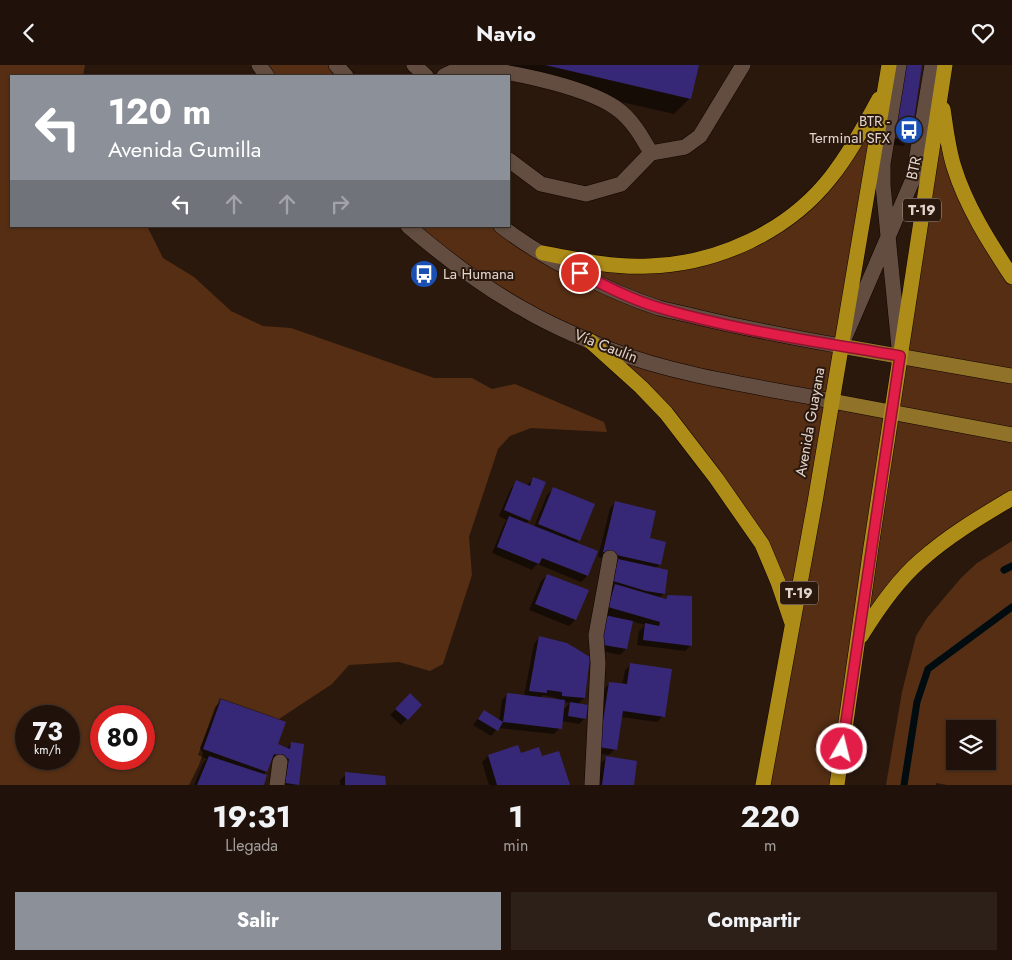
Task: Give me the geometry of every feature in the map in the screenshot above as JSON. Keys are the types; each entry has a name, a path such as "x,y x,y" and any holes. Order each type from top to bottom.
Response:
{"highway":[{"name":"Avenida Guayana","path":"763,785 793,626 889,65"},
{"name":"T-19","path":"837,785 891,412 945,65"},
{"path":"543,253 614,265 647,267 682,264 718,254 751,241 784,220 811,199 831,178 848,154 885,89"},
{"path":"940,93 953,165 964,193 982,229 1012,277"},
{"path":"590,341 641,387 666,413 716,478 762,544 778,582 793,626"},
{"path":"857,641 884,602 918,562 948,538 1012,498"}],"main road":[{"path":"841,346 1012,376"},
{"path":"832,401 1012,435"}],"street":[{"path":"336,65 345,75"},
{"path":"414,65 425,75"},
{"path":"510,160 541,184 586,195 621,184 651,153 685,147 700,136 742,65"},
{"name":"BTR","path":"899,65 883,164 882,185 900,356"},
{"name":"BTR","path":"841,346 913,179 932,65"},
{"path":"447,75 457,71 481,69 536,78 583,92 617,108 638,131 651,153"},
{"name":"Vía Caulín","path":"409,227 455,264 525,311 590,341 636,358 698,375 832,401"},
{"path":"503,227 543,253 620,293 660,308 746,329 841,346"},
{"path":"592,785 598,663 596,635 610,558"},
{"path":"277,785 280,761"}],"shaded area":[{"path":"0,65 85,65 83,75 10,75 10,227 148,227 163,258 194,277 231,311 263,326 291,328 434,378 472,378 492,389 515,384 604,422 607,432 531,428 510,436 498,449 469,537 472,575 443,664 430,671 399,662 349,665 332,684 279,719 220,698 200,748 203,753 189,785 0,785"},
{"path":"259,65 332,65 341,75 266,75"},
{"path":"885,89 832,400 891,412 940,93 953,165 1012,277 1012,498 919,562 857,641 837,785 763,785 793,626 762,544 641,387 562,329 409,227 503,227 543,253 614,265 718,254 811,199"},
{"path":"1012,541 1012,785 947,785 936,783 936,785 886,785 902,692 916,636 927,618 961,578 977,563"}],"building":[{"path":"545,65 699,65 691,99"},
{"path":"906,65 922,65 911,140 894,138"},
{"path":"533,477 546,482 530,521 504,510 516,480 530,486"},
{"path":"553,487 595,504 580,541 538,524"},
{"path":"615,501 656,511 650,538 666,542 661,565 603,552"},
{"path":"509,516 598,551 588,576 542,558 539,564 497,547"},
{"path":"618,559 668,570 665,594 646,591 613,581"},
{"path":"547,574 589,590 576,620 535,604"},
{"path":"615,584 666,599 668,595 692,596 692,646 643,640 645,623 659,626 660,622 608,607"},
{"path":"604,615 633,621 627,649 598,644"},
{"path":"539,636 567,643 590,657 585,698 562,696 562,692 547,690 547,693 529,691"},
{"path":"630,663 672,669 665,717 623,711 617,750 599,747 609,682 627,684"},
{"path":"410,693 422,705 408,720 395,709"},
{"path":"507,693 565,700 562,729 503,722"},
{"path":"221,699 286,722 278,744 290,749 291,742 304,744 299,785 285,783 289,759 274,754 267,772 203,749"},
{"path":"570,702 588,705 586,719 568,716"},
{"path":"484,710 503,722 498,731 478,719"},
{"path":"518,745 521,753 539,747 542,756 559,751 570,785 497,785 488,755"},
{"path":"209,756 267,775 264,785 197,785"},
{"path":"606,756 637,761 634,785 602,785"},
{"path":"345,772 385,776 386,785 345,785"}],"waterway":[{"path":"1004,570 1012,566"},
{"path":"904,785 917,702 928,669 1012,607"}],"place":[{"name":"BTR - Terminal SFX","path":"909,130"},
{"name":"La Humana","path":"424,274"}],"route":[{"path":"580,273 620,293 660,308 746,329 900,356 842,749"}]}
